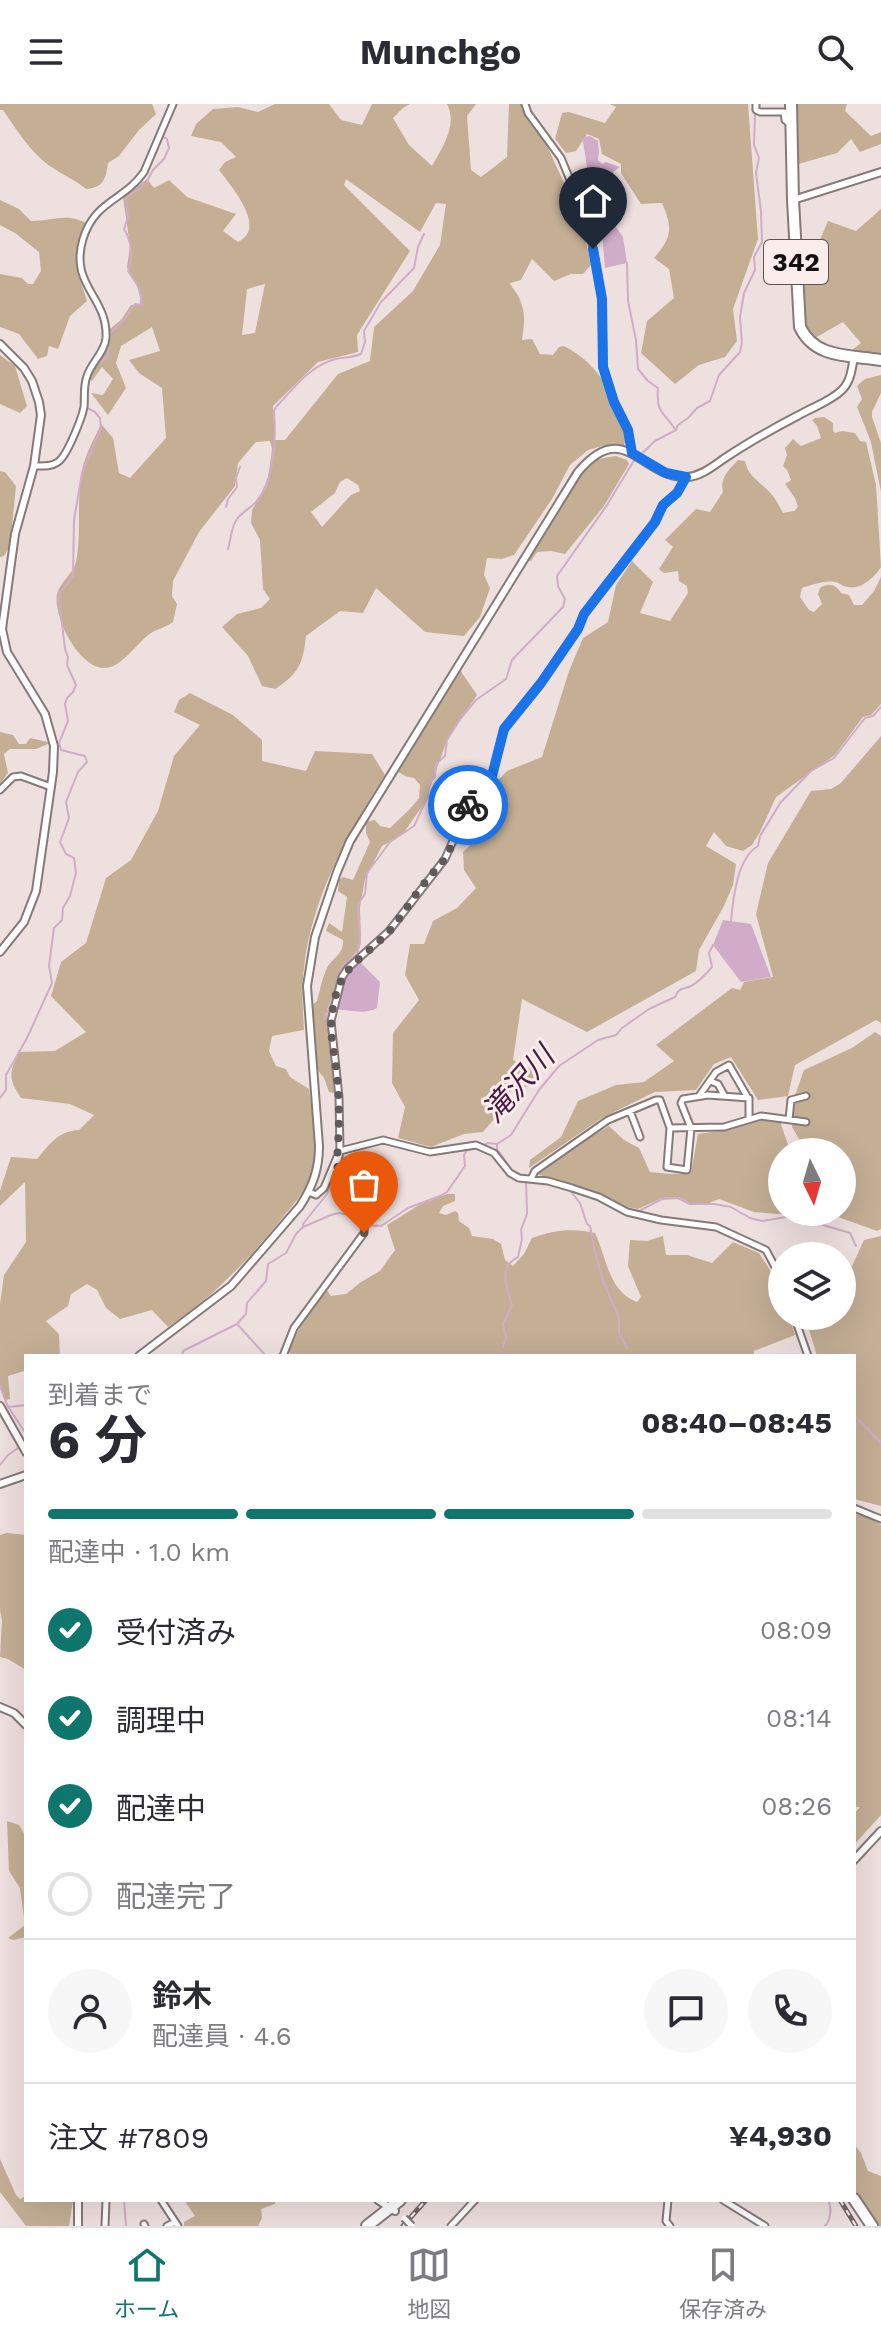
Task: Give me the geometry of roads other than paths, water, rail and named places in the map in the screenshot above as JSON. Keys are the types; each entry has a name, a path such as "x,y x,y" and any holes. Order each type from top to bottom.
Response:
{"highway":[{"name":"342","path":"791,104 800,327 805,338 819,349 881,360"},
{"path":"854,2202 869,2226"},
{"path":"367,2226 397,2209"},
{"path":"374,2226 397,2209"}],"street":[{"path":"34,466 55,464 64,457 84,407 87,373 106,341 102,309 83,281 80,263 88,226 96,212 137,182 150,161 173,104"},
{"path":"525,104 528,113 561,158 589,226 602,299 603,367 614,402 628,430 632,453"},
{"path":"756,104 756,110 760,112 784,112 785,120 791,124"},
{"path":"793,200 881,172"},
{"path":"0,344 24,368 37,391 40,427 34,466 15,534 2,607 2,629 7,652 45,714 54,746 42,856 32,906 24,922 0,952"},
{"path":"142,1354 231,1286 309,1192 319,1163 319,1146 307,986 315,937 346,851 578,472 600,452 621,449 666,473 686,477 702,473 752,440 839,393 849,379 854,356"},
{"path":"284,1354 294,1328 364,1233 365,1223 339,1174 339,1097 331,1021 342,977 389,931 445,859 471,800 492,776 504,729 541,683 578,629 584,614 686,477"},
{"path":"0,790 13,777 21,776 51,787"},
{"path":"698,1096 716,1072 729,1065 749,1098 749,1118"},
{"path":"710,1080 718,1084 725,1096"},
{"path":"531,1179 535,1171 608,1120 660,1100 670,1128 667,1167 687,1170 691,1128 681,1103 683,1099 698,1096 749,1098"},
{"path":"789,1119 791,1100 806,1096"},
{"path":"630,1111 640,1137"},
{"path":"670,1128 724,1127 761,1116 806,1122"},
{"path":"338,1154 383,1140 430,1152 479,1146 500,1158 510,1173 519,1178 548,1181 572,1188 599,1197 627,1212 716,1227 766,1250 768,1254"},
{"path":"309,1192 316,1195 324,1188 338,1154"},
{"path":"799,1330 807,1354"},
{"path":"0,1406 24,1448"},
{"path":"0,1484 24,1476"},
{"path":"856,1509 881,1519"},
{"path":"0,1707 14,1713 24,1723"},
{"path":"856,1858 881,1831"},
{"path":"78,2202 78,2226"},
{"path":"105,2226 106,2202"},
{"path":"162,2202 177,2224 167,2226"},
{"path":"451,2226 473,2202"},
{"path":"668,2202 666,2221 670,2226"},
{"path":"726,2202 765,2226"},
{"path":"397,2209 412,2226"}],"waterway":[{"path":"337,1155 336,1094 326,1015 344,964 357,954 360,943 358,904 365,894 367,873 390,842 414,826 428,796 429,783 435,777 436,764 445,756 447,740 461,718 476,700 506,679 512,660 563,607 565,599 557,576 633,462 655,441 676,430 697,408 710,401 719,375 740,352 744,293 755,270 754,257 762,242 756,173 759,158 754,145 755,113"},
{"path":"108,335 135,304 143,305 138,286 128,271 131,255 124,229 128,217 126,198 146,183 164,159 169,148 167,139 162,136"},
{"path":"228,549 235,522 256,502 267,482 273,458 276,407 318,366 361,354 365,342 364,331 381,302 414,268 424,234"},
{"path":"627,263 628,301 638,369 658,388 659,407 675,429"},
{"path":"86,391 93,368 108,356 108,341"},
{"path":"0,1098 6,1090 6,1075 52,983 49,966 54,928 62,920 63,908 76,873 74,858 66,854 60,842 69,818 66,802 78,772 87,762 85,756 61,750 59,743 68,721 65,704 76,685 67,665 59,598 73,576 74,520 82,473 101,428 100,418 86,405"},
{"path":"226,507 237,487 240,467"},
{"name":"滝沢川","path":"731,921 741,869 758,846 760,836 781,802 811,771 834,758 865,718 873,716 881,707"},
{"name":"滝沢川","path":"482,1146 497,1144 511,1135 539,1090 559,1066 598,1040 616,1035 649,1009 675,997 679,990 700,980 712,967 709,953 713,945"},
{"path":"497,1144 497,1149 513,1172"},
{"name":"滝沢川","path":"182,1354 237,1324 246,1314 247,1303 266,1281 268,1264 286,1253 303,1227 339,1213 356,1216 361,1225 381,1226 408,1208 447,1192 465,1166 467,1150 476,1148"},
{"path":"303,1227 327,1194 336,1169"},
{"path":"526,1176 548,1178"},
{"path":"503,1347 506,1337 503,1324 512,1305 506,1272 518,1257 522,1239 521,1230 527,1214 526,1181"},
{"path":"568,1188 580,1203 590,1226 603,1281 619,1318 619,1333 627,1348"},
{"path":"584,1189 639,1211 662,1199 678,1198 690,1204 731,1207 762,1221 792,1216 850,1233 854,1242"},
{"path":"238,1325 264,1354"},
{"name":"滝沢川","path":"0,1386 8,1407 24,1405"},
{"path":"9,1408 24,1431"},
{"path":"856,1417 881,1443"},
{"path":"0,1465 18,1448"},
{"path":"124,2202 126,2226"},
{"path":"825,2226 829,2220 829,2202"}],"railway":[{"path":"403,2226 424,2202"},
{"path":"841,2202 856,2226"}]}
